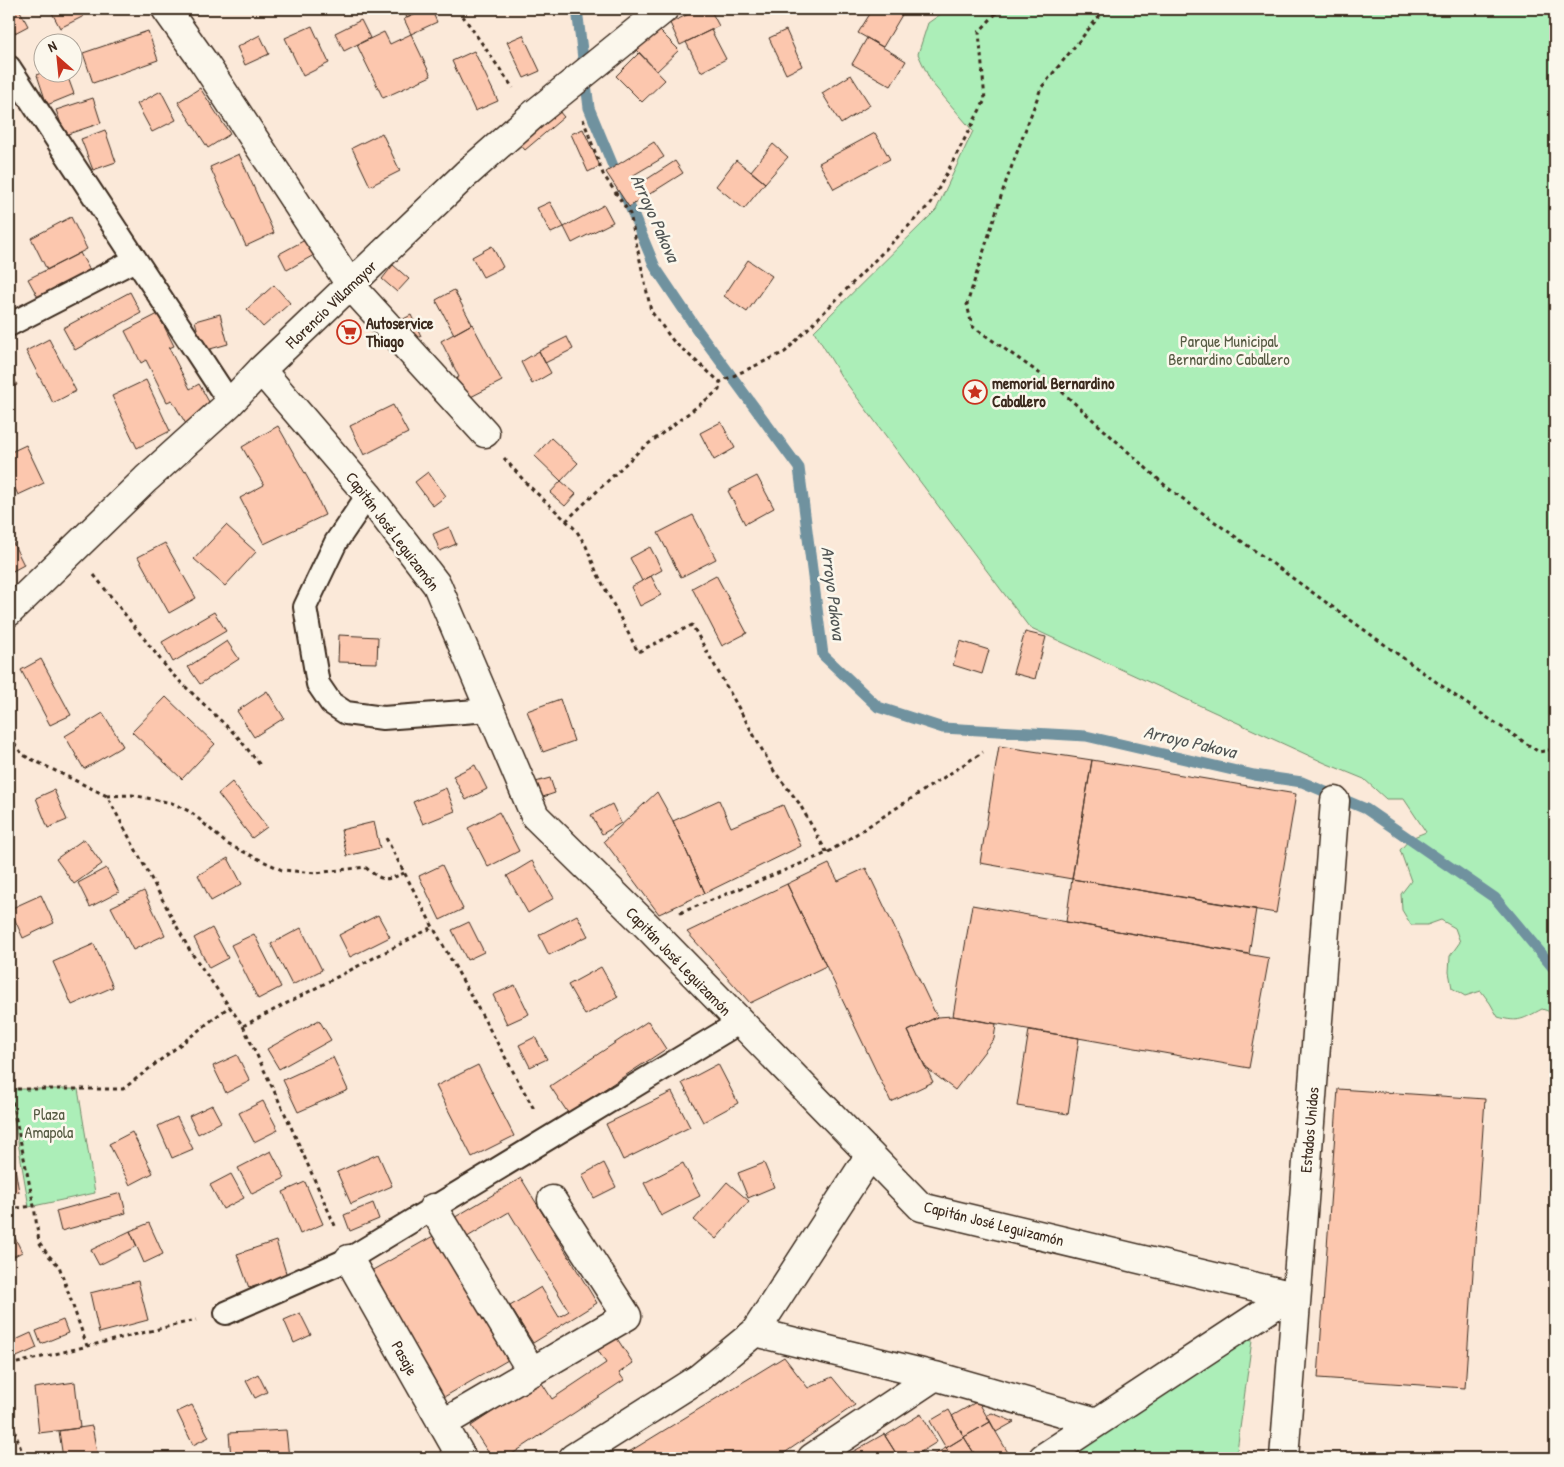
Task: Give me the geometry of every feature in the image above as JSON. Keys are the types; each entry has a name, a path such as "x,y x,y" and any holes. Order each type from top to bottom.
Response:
{"street":[{"path":"166,9 205,64 351,286 485,433"},
{"name":"Florencio Villamayor","path":"9,612 146,479 230,403 261,370 466,174 532,115 664,9"},
{"name":"Capitán José Leguizamón","path":"261,370 368,495 437,585 535,816 647,926 921,1207 1293,1293"},
{"name":"Estados Unidos","path":"1284,1458 1293,1293 1335,802"},
{"path":"573,1458 699,1378 755,1332 870,1154"},
{"path":"442,1424 627,1316 552,1200"},
{"path":"432,1208 532,1372"},
{"name":"Pasaje","path":"349,1258 462,1458"},
{"path":"1043,1458 1293,1293"},
{"path":"755,1332 935,1376 1097,1422"},
{"path":"812,1458 935,1376"}],"lane":[{"path":"9,67 230,403"},
{"path":"9,325 135,260"},
{"path":"368,495 336,542 305,607 318,684 331,703 346,713 383,718 490,710"},
{"path":"226,1313 349,1258 740,1022"}],"path":[{"path":"458,9 532,115"},
{"path":"566,521 638,451 719,390 720,382 785,352 931,203 985,100 979,32 1000,9"},
{"path":"1105,9 1041,88 1004,186 967,304 972,326 1049,380 1168,488 1464,702 1539,752 1555,749"},
{"path":"580,77 582,118 603,174 630,214 651,311 674,342 720,382"},
{"path":"485,433 522,478 576,530 586,546 596,571 638,652 692,625 774,771 799,803 828,854"},
{"path":"74,549 171,673 237,736 260,765"},
{"path":"9,737 23,755 107,796 132,795 172,803 191,812 227,844 282,870 316,873 365,867 379,879 390,879 404,873"},
{"path":"647,926 828,854 983,752"},
{"path":"107,796 190,951 243,1026 287,1118 349,1258"},
{"path":"386,838 550,1138"},
{"path":"243,1026 433,927"},
{"path":"88,1346 59,1266 48,1256 39,1242 34,1206 9,1088 123,1089 230,1006"},
{"path":"9,1209 34,1206"},
{"path":"9,1365 226,1313"},
{"path":"9,1415 24,1458"}],"green space":[{"name":"Parque Municipal Bernardino Caballero","path":"948,9 1555,9 1555,1023 1548,1011 1542,1009 1516,1020 1498,1017 1481,991 1465,996 1452,988 1449,972 1450,956 1460,942 1455,928 1441,920 1427,925 1411,925 1402,910 1401,894 1411,881 1400,850 1411,838 1426,832 1404,799 1386,799 1364,779 1325,763 1029,627 841,376 814,331 936,210 973,131 931,82 918,54 928,23"},
{"name":"Plaza Amapola","path":"9,1089 78,1089 95,1193 29,1207"},
{"path":"1251,1336 1236,1458 1056,1458"}],"building":[{"path":"9,9 19,9 28,26 11,35 9,32"},
{"path":"50,9 80,9 84,16 60,28"},
{"path":"403,9 427,9 407,18"},
{"path":"431,9 437,22 411,34 404,19"},
{"path":"699,9 710,9 719,26 680,45 670,23"},
{"path":"873,9 897,9 903,13 883,47 858,33"},
{"path":"361,20 370,38 344,51 335,33"},
{"path":"312,26 329,63 303,76 285,38"},
{"path":"658,29 679,50 657,71 637,50"},
{"path":"711,30 726,59 701,72 686,42"},
{"path":"786,30 802,66 786,74 769,38"},
{"path":"148,31 158,60 93,83 83,53"},
{"path":"384,32 390,44 411,34 431,76 383,98 357,45"},
{"path":"260,35 269,54 245,65 237,47"},
{"path":"523,35 540,71 524,78 507,42"},
{"path":"867,38 906,61 891,86 852,64"},
{"path":"474,51 498,101 475,111 452,61"},
{"path":"639,53 665,80 642,102 616,76"},
{"path":"851,75 870,105 841,124 822,93"},
{"path":"39,82 70,82 74,94 47,105"},
{"path":"200,88 230,134 208,148 178,102"},
{"path":"161,91 176,120 152,132 137,104"},
{"path":"93,98 101,123 65,135 56,110"},
{"path":"551,102 564,117 525,150 512,135"},
{"path":"583,129 600,166 588,172 571,134"},
{"path":"105,130 116,162 93,170 81,139"},
{"path":"382,133 400,171 370,186 352,148"},
{"path":"875,133 890,159 834,189 819,163"},
{"path":"654,142 664,157 632,176 638,185 675,161 683,173 629,207 606,172"},
{"path":"773,144 788,157 765,183 751,171"},
{"path":"239,154 274,233 246,246 210,167"},
{"path":"736,160 765,183 744,209 716,186"},
{"path":"550,202 564,227 551,233 537,208"},
{"path":"604,205 613,222 572,243 564,227"},
{"path":"71,217 87,249 47,270 31,238"},
{"path":"305,240 314,255 287,270 279,254"},
{"path":"492,246 503,267 483,277 472,257"},
{"path":"80,253 92,274 40,301 28,279"},
{"path":"748,260 772,276 747,312 724,296"},
{"path":"393,265 409,279 397,292 382,279"},
{"path":"274,285 290,303 263,327 247,309"},
{"path":"454,290 472,324 454,334 436,300"},
{"path":"130,292 141,313 75,350 63,328"},
{"path":"158,314 174,346 169,348 190,389 199,384 213,409 186,424 172,400 167,402 146,360 141,363 125,331"},
{"path":"220,314 228,344 203,351 195,321"},
{"path":"411,315 421,336 407,343 396,323"},
{"path":"472,324 502,381 461,402 450,382 459,377 441,341"},
{"path":"567,337 573,349 545,363 539,351"},
{"path":"49,339 76,391 53,403 26,351"},
{"path":"539,351 551,373 532,384 521,362"},
{"path":"9,370 17,385 9,389"},
{"path":"146,380 170,431 137,448 112,396"},
{"path":"393,405 408,433 364,455 350,426"},
{"path":"721,422 735,448 714,460 700,433"},
{"path":"278,426 310,482 325,515 264,544 240,498 264,485 242,447"},
{"path":"551,438 578,463 561,481 535,456"},
{"path":"26,445 44,483 18,495 9,475 9,453"},
{"path":"428,472 446,496 433,506 415,482"},
{"path":"757,476 774,508 745,524 728,491"},
{"path":"561,481 576,494 565,506 550,493"},
{"path":"693,515 716,559 681,577 658,533"},
{"path":"226,525 256,552 225,586 194,559"},
{"path":"449,527 456,544 440,551 433,534"},
{"path":"9,535 24,565 9,573"},
{"path":"165,543 196,598 169,613 138,557"},
{"path":"650,547 662,570 642,581 630,558"},
{"path":"716,575 747,633 722,646 692,588"},
{"path":"651,576 661,595 640,606 631,587"},
{"path":"214,612 226,631 173,662 162,642"},
{"path":"1025,632 1046,637 1035,679 1013,673"},
{"path":"339,635 378,637 377,663 338,662"},
{"path":"227,641 239,659 200,684 188,667"},
{"path":"960,641 989,650 982,674 953,665"},
{"path":"41,659 71,715 50,725 21,670"},
{"path":"267,691 284,718 254,737 237,711"},
{"path":"166,697 215,744 182,779 132,732"},
{"path":"560,699 574,741 543,752 527,711"},
{"path":"103,713 123,746 84,769 65,736"},
{"path":"999,746 1092,760 1072,879 980,863"},
{"path":"1092,760 1296,794 1276,913 1072,879"},
{"path":"475,765 487,789 466,800 453,776"},
{"path":"550,778 555,793 537,799 532,783"},
{"path":"232,782 267,827 252,838 218,794"},
{"path":"446,788 455,811 423,824 413,802"},
{"path":"54,790 67,820 48,828 36,798"},
{"path":"657,792 673,821 705,893 659,914 604,841"},
{"path":"719,800 731,827 783,805 801,846 705,893 673,821"},
{"path":"612,804 621,823 602,834 591,815"},
{"path":"499,812 519,851 488,867 468,828"},
{"path":"374,822 380,848 347,856 341,830"},
{"path":"84,839 102,864 74,884 56,859"},
{"path":"228,858 242,884 211,901 198,875"},
{"path":"532,861 554,898 528,913 507,876"},
{"path":"829,864 838,881 866,868 937,1017 908,1031 933,1082 891,1102 787,884"},
{"path":"442,865 463,909 440,920 419,876"},
{"path":"106,868 119,892 90,907 78,883"},
{"path":"1072,879 1256,909 1249,954 1066,922"},
{"path":"787,884 826,966 750,1003 687,932"},
{"path":"144,891 165,935 133,950 111,907"},
{"path":"41,895 54,923 23,938 10,909"},
{"path":"972,905 1269,958 1249,1068 953,1016"},
{"path":"378,915 390,937 350,957 339,935"},
{"path":"577,915 588,936 549,955 539,935"},
{"path":"469,922 484,952 467,960 452,930"},
{"path":"212,928 228,958 209,968 194,938"},
{"path":"301,928 322,970 292,985 271,944"},
{"path":"254,934 281,987 258,999 231,945"},
{"path":"94,944 113,987 72,1005 53,962"},
{"path":"601,967 618,997 585,1015 568,985"},
{"path":"515,985 529,1014 507,1024 493,995"},
{"path":"953,1016 996,1024 994,1039 955,1090 925,1067 908,1031 937,1017"},
{"path":"319,1020 331,1040 279,1069 267,1049"},
{"path":"648,1021 666,1049 568,1113 550,1086"},
{"path":"1029,1030 1079,1038 1068,1114 1017,1106"},
{"path":"535,1037 547,1059 530,1067 519,1045"},
{"path":"237,1055 250,1081 226,1093 213,1066"},
{"path":"333,1057 348,1090 298,1112 283,1080"},
{"path":"718,1064 738,1103 703,1122 682,1083"},
{"path":"478,1065 514,1136 472,1157 436,1086"},
{"path":"1338,1089 1485,1099 1465,1388 1318,1378"},
{"path":"672,1092 690,1127 623,1160 606,1124"},
{"path":"263,1101 278,1130 254,1142 239,1113"},
{"path":"212,1105 221,1122 198,1134 189,1116"},
{"path":"177,1117 193,1149 172,1158 158,1126"},
{"path":"132,1132 153,1173 130,1185 109,1144"},
{"path":"271,1151 285,1178 252,1194 238,1168"},
{"path":"378,1154 392,1186 351,1204 337,1172"},
{"path":"14,1162 19,1192 9,1193 9,1163"},
{"path":"604,1163 616,1187 594,1198 582,1175"},
{"path":"683,1163 700,1196 661,1216 644,1183"},
{"path":"764,1163 774,1187 748,1198 738,1173"},
{"path":"231,1174 244,1198 223,1209 210,1185"},
{"path":"521,1178 597,1303 533,1343 510,1306 541,1287 559,1317 569,1311 509,1212 464,1239 452,1219"},
{"path":"305,1182 323,1224 300,1234 283,1192"},
{"path":"727,1182 749,1201 716,1239 694,1220"},
{"path":"121,1193 126,1213 61,1231 56,1211"},
{"path":"373,1203 379,1219 350,1231 344,1215"},
{"path":"149,1223 163,1254 144,1263 130,1231"},
{"path":"9,1226 22,1252 9,1259"},
{"path":"130,1231 137,1246 99,1265 91,1250"},
{"path":"435,1235 508,1360 444,1397 371,1271"},
{"path":"276,1241 287,1276 249,1288 237,1254"},
{"path":"138,1281 148,1320 99,1333 90,1293"},
{"path":"300,1313 311,1335 294,1343 284,1320"},
{"path":"63,1320 68,1333 41,1344 36,1331"},
{"path":"31,1333 37,1348 10,1360 9,1343"},
{"path":"616,1337 633,1363 619,1373 624,1380 506,1458 492,1458 471,1426 540,1380 552,1399 606,1363 597,1349"},
{"path":"784,1357 808,1388 832,1377 855,1405 777,1458 619,1458"},
{"path":"258,1374 267,1392 255,1398 246,1381"},
{"path":"75,1382 80,1428 39,1433 34,1388"},
{"path":"978,1401 990,1422 964,1437 952,1416"},
{"path":"192,1405 209,1437 193,1445 177,1412"},
{"path":"949,1410 964,1437 946,1448 930,1421"},
{"path":"992,1413 1014,1422 996,1432 987,1415"},
{"path":"921,1414 937,1442 911,1458 899,1458 885,1436"},
{"path":"990,1422 1010,1456 1007,1458 977,1458 964,1437"},
{"path":"92,1426 98,1458 63,1458 59,1431"},
{"path":"286,1430 289,1458 231,1458 229,1433"},
{"path":"884,1434 899,1458 851,1458 849,1454"},
{"path":"964,1437 977,1458 952,1458 946,1448"},
{"path":"946,1448 952,1458 927,1458"}],"waterway":[{"name":"Arroyo Pakova","path":"577,9 589,108 655,267 696,328 799,468 823,655 878,707 943,728 1086,736 1254,775 1302,782 1366,809 1495,898 1555,970"}],"place":[{"name":"Autoservice Thiago","path":"349,332"},
{"name":"memorial Bernardino Caballero","path":"975,392"}]}
